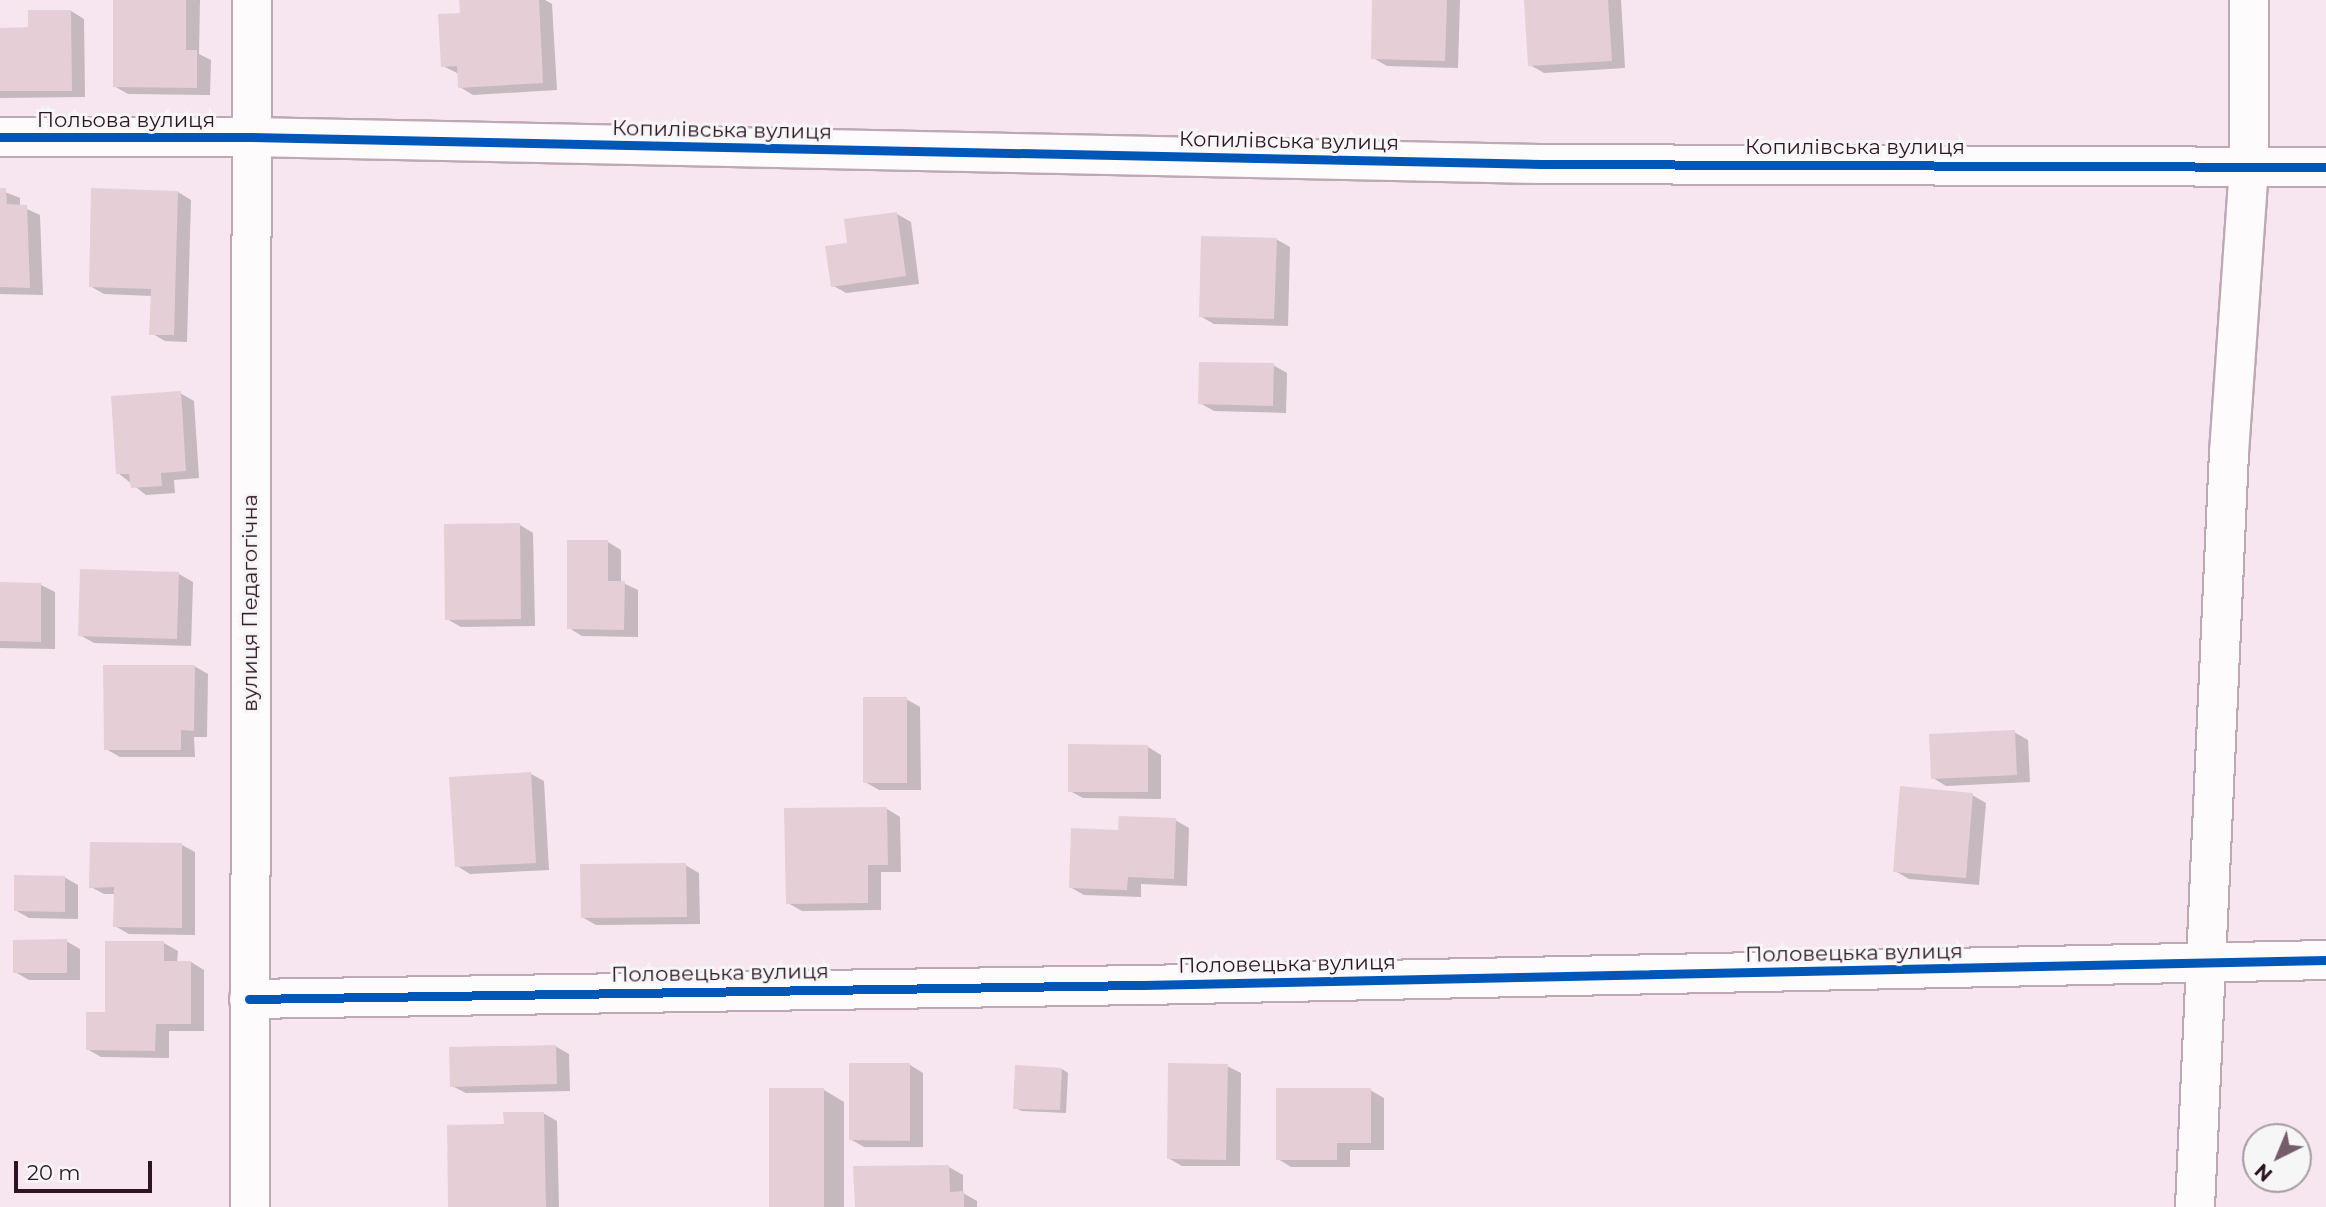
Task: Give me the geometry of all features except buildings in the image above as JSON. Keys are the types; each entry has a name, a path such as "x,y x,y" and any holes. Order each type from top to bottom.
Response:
{"street":[{"name":"вулиця Педагогічна","path":"250,1207 252,0"},
{"path":"2195,1207 2229,453 2249,165 2249,0"},
{"name":"Польова вулиця","path":"0,137 251,137"},
{"name":"Копилівська вулиця","path":"251,137 1541,164 2326,167"},
{"name":"Половецька вулиця","path":"249,999 2204,965 2326,960"}],"cycle path":[{"path":"0,137 251,137 1541,164 2326,167"},
{"path":"249,999 1143,985 2326,960"}]}
